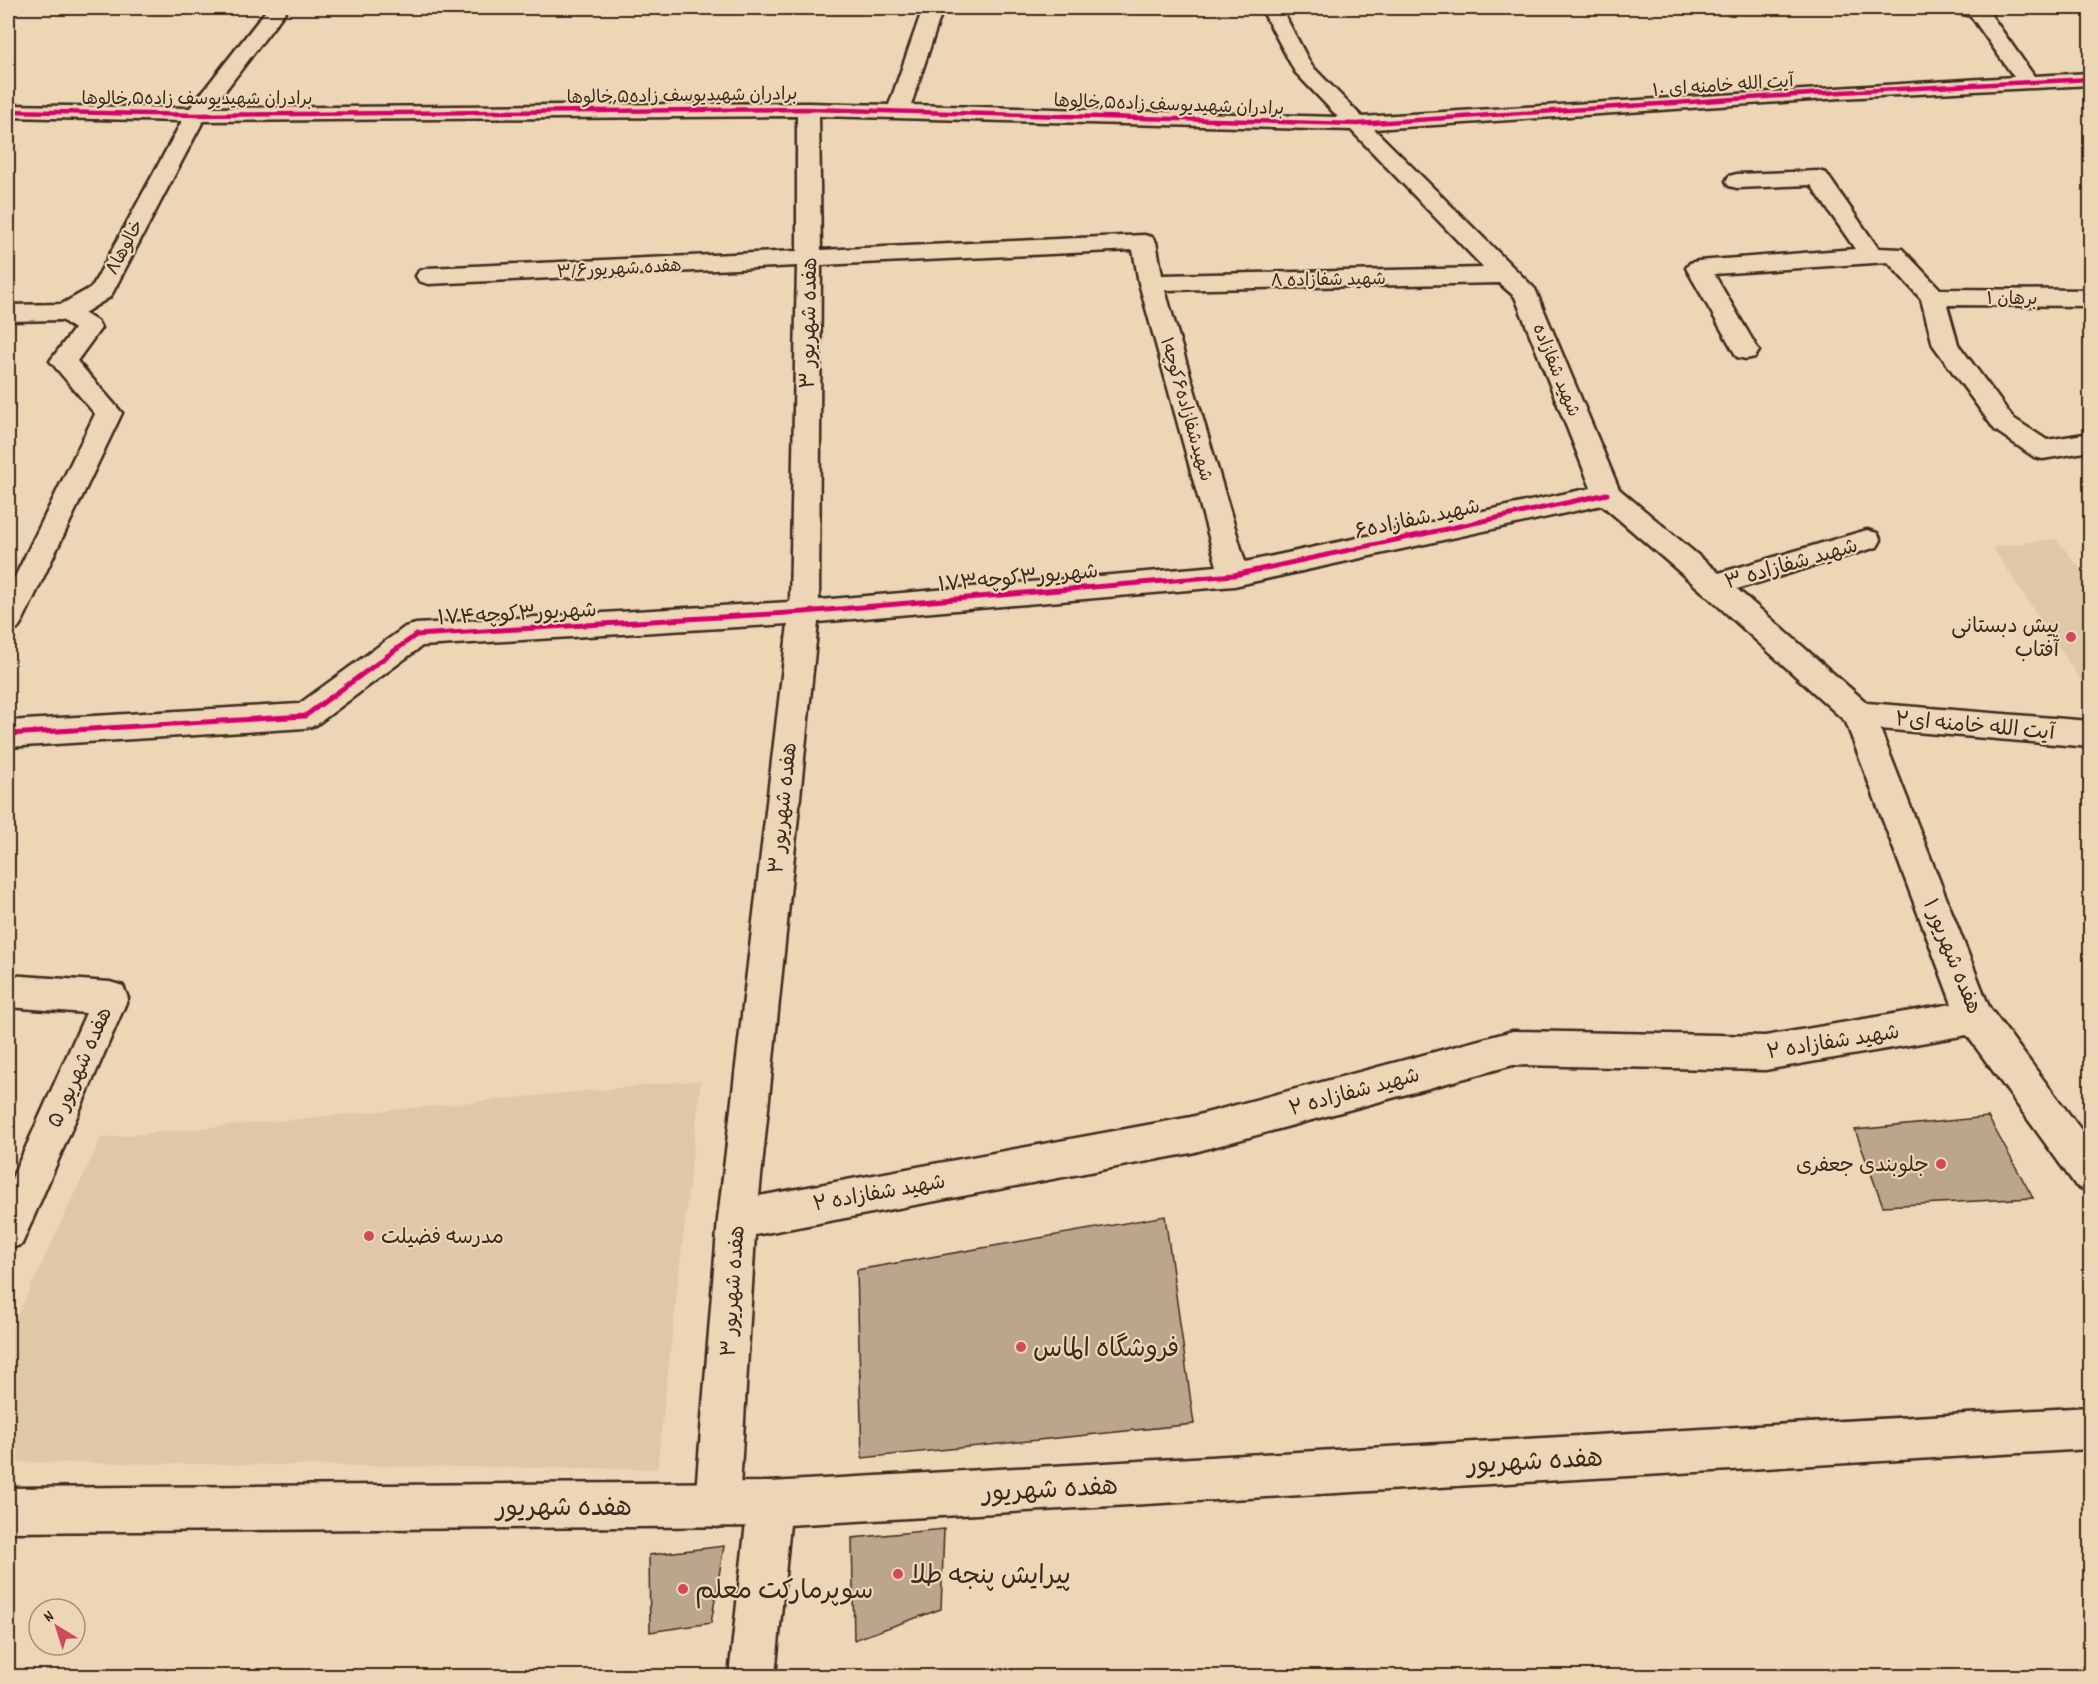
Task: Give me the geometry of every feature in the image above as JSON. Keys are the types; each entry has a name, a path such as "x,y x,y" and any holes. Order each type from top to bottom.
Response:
{"street":[{"name":"خالوها۸","path":"8,313 67,312 101,292 196,115 278,8"},
{"path":"898,111 933,8"},
{"name":"شهید شفازاده","path":"1271,8 1302,68 1526,294 1607,494 1714,585 1859,715"},
{"path":"1961,8 1978,11 2028,82"},
{"name":"آیت الله خامنه ای ۱۰","path":"1358,124 1841,92 2091,79"},
{"name":"برادران شهیدیوسف زاده۵,خالوها","path":"8,111 196,115 808,109 1358,124"},
{"name":"هفده شهریور ۳","path":"717,1505 737,1218 804,612 809,260 808,109"},
{"path":"1737,181 1818,178 1871,255"},
{"name":"هفده شهریور۳/۶","path":"428,276 809,260 1144,242"},
{"name":"شهیدشفازاده۶کوچه۱","path":"1144,242 1151,283 1234,575"},
{"path":"1746,351 1698,268 1894,254 1934,297 1946,345 2004,424 2043,450 2091,442"},
{"name":"شهید شفازاده ۸","path":"1151,283 1505,275"},
{"name":"برهان ۱","path":"1934,297 2091,298"},
{"path":"8,620 109,413 63,361 89,328 67,312"},
{"name":"شهید شفازاده۶","path":"1234,575 1607,494"},
{"name":"شهید شفازاده ۳","path":"1714,585 1867,540"},
{"name":"۱۷شهریور۳کوچه۳","path":"804,612 1234,575"},
{"name":"۱۷شهریور۳کوچه۴","path":"8,734 305,716 416,635 804,612"},
{"name":"آیت الله خامنه ای۲","path":"1859,715 2091,734"},
{"name":"هفده شهریور ۱","path":"1859,715 1975,1017 2091,1173"},
{"name":"هفده شهریور ۵","path":"8,991 110,998 8,1230"},
{"name":"شهید شفازاده ۲","path":"737,1218 1191,1135 1513,1048 1765,1053 1975,1017"},
{"name":"هفده شهریور","path":"8,1510 770,1504 2091,1428"},
{"path":"752,1677 770,1504"}],"shaded area":[{"name":"پیش دبستانی آفتاب","path":"2056,539 2090,580 2090,694 1992,547"},
{"name":"مدرسه فضیلت","path":"701,1080 657,1469 8,1462 8,1335 101,1138"}],"building":[{"name":"جلوبندی جعفری","path":"1988,1117 2033,1198 1883,1206 1855,1130"},
{"name":"فروشگاه الماس","path":"1165,1216 1194,1424 862,1458 857,1270"},
{"name":"پیرایش پنجه طلا","path":"944,1529 941,1609 854,1640 852,1538"},
{"name":"سوپرمارکت معلم","path":"724,1546 711,1623 650,1632 649,1555"}],"cycle path":[{"path":"8,111 196,115 808,109 1357,124 1841,92 2090,79"},
{"path":"8,734 305,716 416,635 804,612 1234,575 1607,494"}],"place":[{"name":"پیش دبستانی آفتاب","path":"2071,637"},
{"name":"جلوبندی جعفری","path":"1941,1164"},
{"name":"مدرسه فضیلت","path":"369,1236"},
{"name":"فروشگاه الماس","path":"1021,1347"},
{"name":"پیرایش پنجه طلا","path":"898,1574"},
{"name":"سوپرمارکت معلم","path":"683,1589"}]}
